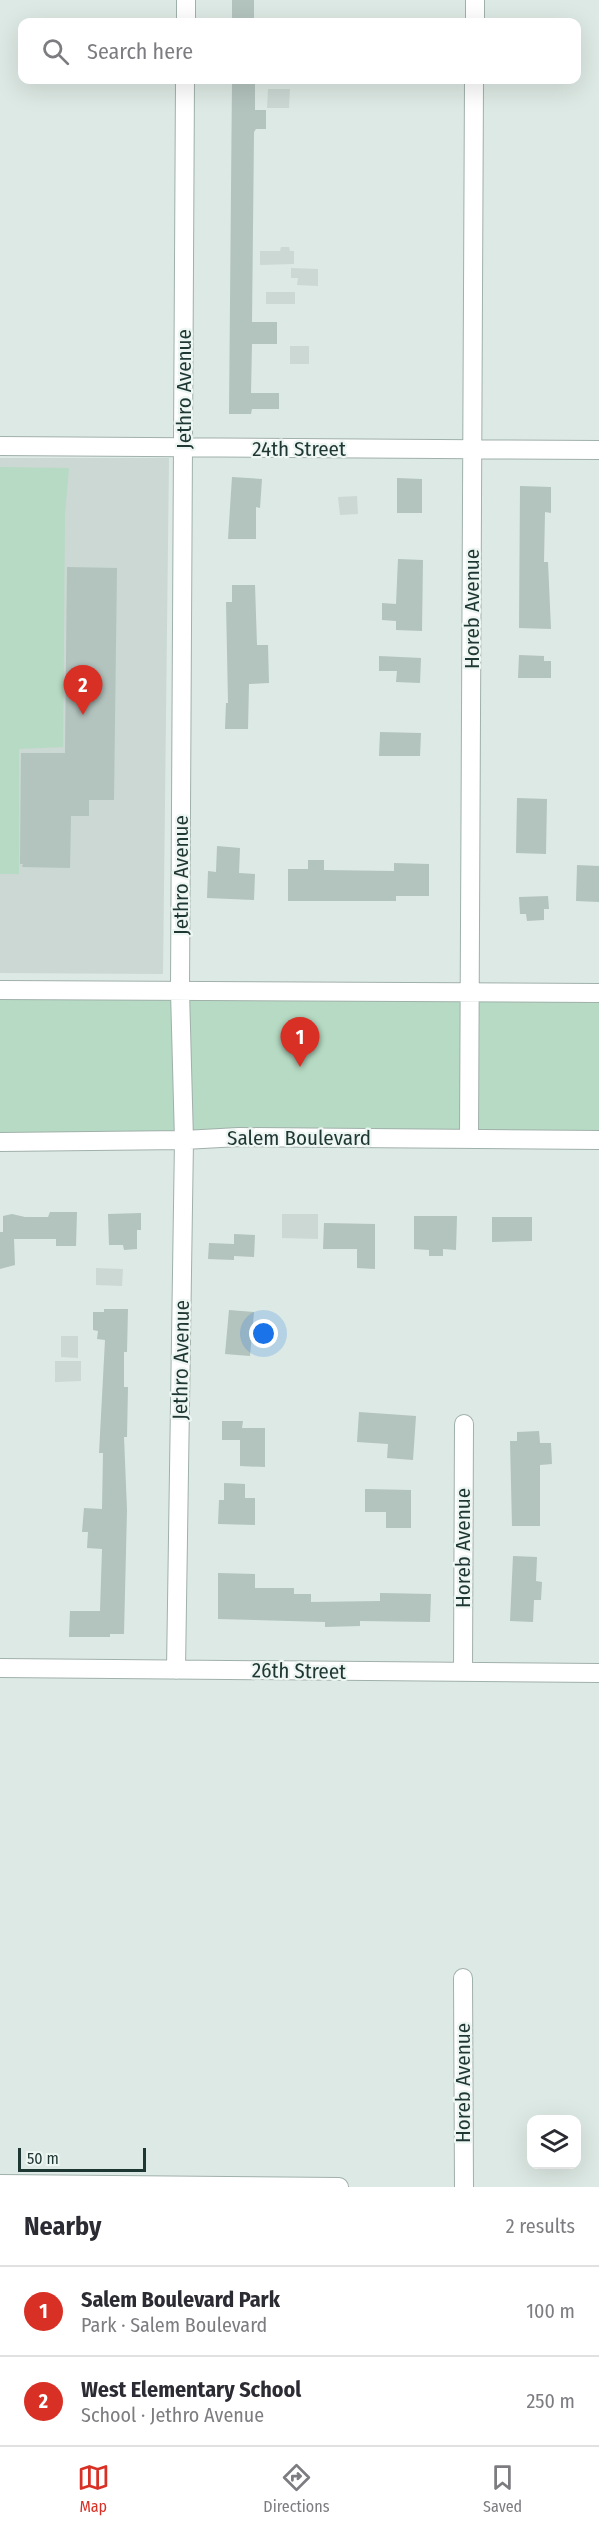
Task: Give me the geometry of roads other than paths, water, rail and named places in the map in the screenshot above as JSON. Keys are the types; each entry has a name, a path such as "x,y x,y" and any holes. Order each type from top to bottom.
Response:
{"street":[{"path":"186,0 186,18"},
{"path":"475,0 475,18"},
{"name":"Jethro Avenue","path":"176,1670 184,1140 180,991 185,84"},
{"name":"Horeb Avenue","path":"469,1139 474,84"},
{"name":"24th Street","path":"0,446 599,450"},
{"path":"0,990 599,993"},
{"name":"Salem Boulevard","path":"0,1142 184,1140 239,1137 599,1140"},
{"name":"Horeb Avenue","path":"463,1672 464,1424"},
{"name":"26th Street","path":"0,1668 599,1673"},
{"name":"Horeb Avenue","path":"463,1978 464,2187"},
{"path":"0,2184 339,2187"}],"place":[{"name":"West Elementary School","path":"83,715"},
{"name":"Salem Boulevard Park","path":"300,1067"}]}
